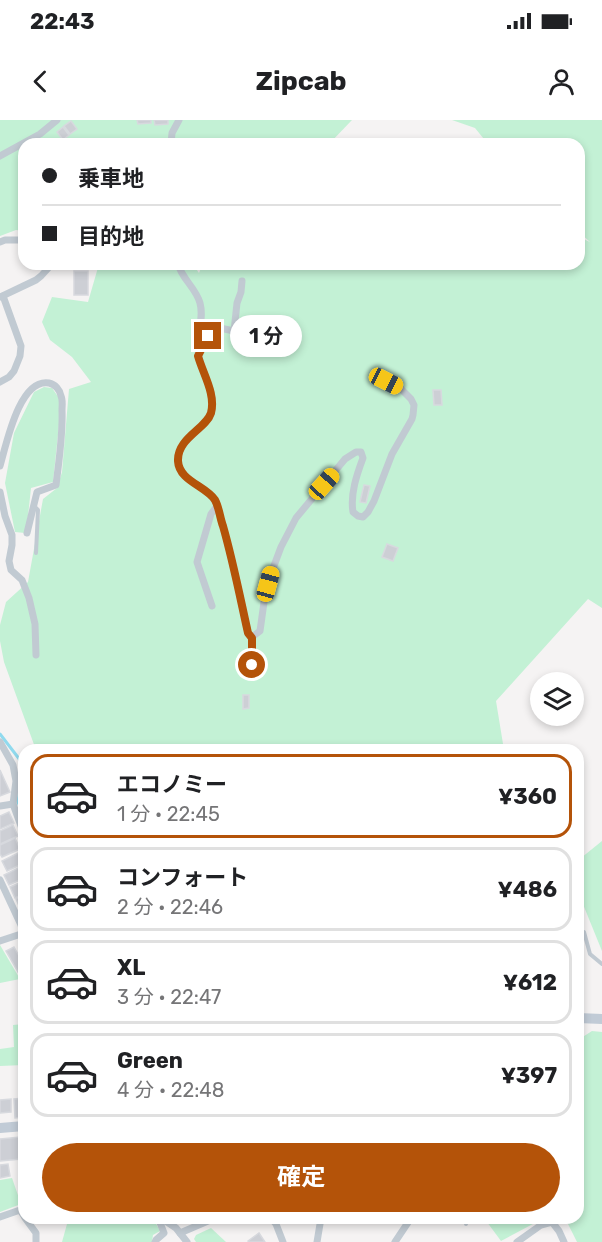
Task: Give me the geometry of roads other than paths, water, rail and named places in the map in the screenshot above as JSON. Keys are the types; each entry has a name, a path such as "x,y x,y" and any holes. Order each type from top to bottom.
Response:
{"street":[{"path":"33,138 57,120"},
{"path":"172,138 179,120"},
{"path":"0,156 18,146"},
{"path":"0,242 18,241"},
{"path":"0,381 9,377 14,371 21,346 1,297 41,276 46,270"},
{"path":"180,270 197,296 200,305 198,356 211,396 211,411 206,421 184,444 178,456 178,462 183,473 213,498 217,506 230,547 248,633 252,638 260,631 265,595 272,571 297,518 345,459 356,452 361,452 363,458 357,472 352,500 353,512 363,517 370,507 392,454 413,414 414,405 411,399 401,389 386,381"},
{"path":"198,356 212,328 234,331 242,281"},
{"path":"0,466 5,450 4,435 26,394 33,388 46,383 54,385 62,395 63,420 57,484 36,492 27,533"},
{"path":"0,492 12,535 9,561 11,570 22,580 29,598 36,655"},
{"path":"212,606 197,562 211,514 217,506"},
{"path":"0,742 13,765 16,780 13,804 18,818"},
{"path":"0,806 13,804"},
{"path":"0,880 18,919"},
{"path":"0,940 18,935"},
{"path":"584,1018 602,1019"},
{"path":"0,1128 18,1126"},
{"path":"0,1217 18,1211"},
{"path":"30,1224 36,1233 36,1242"},
{"path":"155,1242 164,1233 161,1224"},
{"path":"170,1224 187,1242"},
{"path":"180,1233 201,1224"},
{"path":"276,1224 283,1242"},
{"path":"317,1242 320,1224"},
{"path":"395,1242 407,1224"},
{"path":"517,1242 545,1224"},
{"path":"554,1224 564,1242"}],"lane":[{"path":"34,506 38,510 36,553"},
{"path":"252,638 252,665"},
{"path":"584,932 590,954 602,964"}],"waterway":[{"path":"0,734 18,757"}]}
